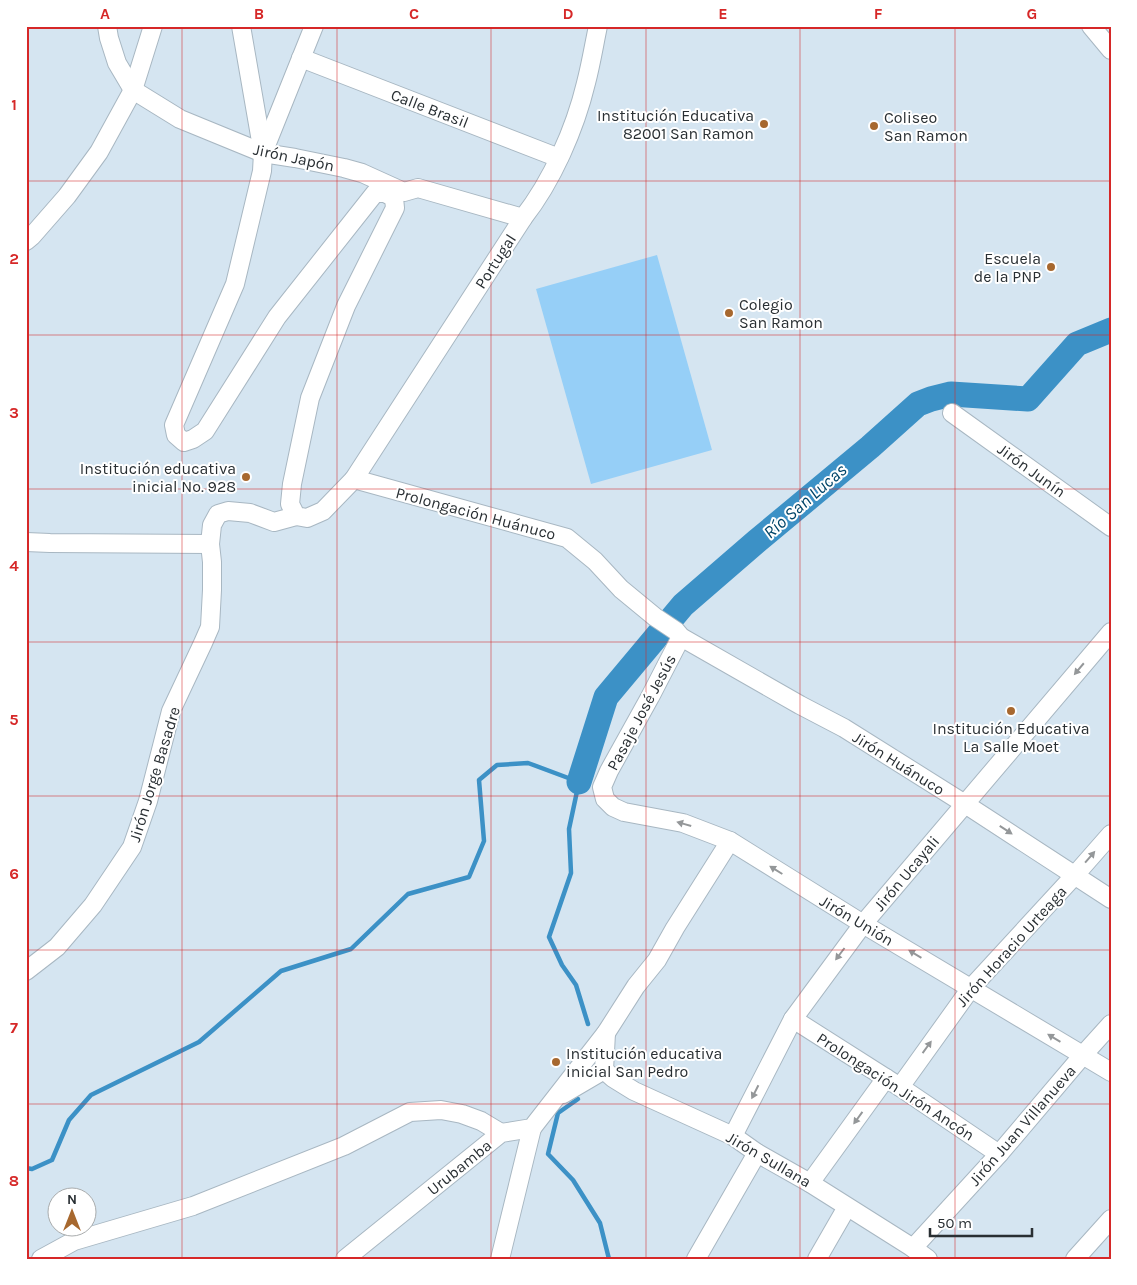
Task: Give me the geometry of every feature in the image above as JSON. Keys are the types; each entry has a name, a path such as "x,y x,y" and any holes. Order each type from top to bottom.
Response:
{"street":[{"path":"107,26 117,63 133,90"},
{"path":"26,241 67,196 99,152 133,90 153,26"},
{"path":"241,26 263,153 262,171 235,284 174,425 176,435 184,442 193,439 205,430 277,317 375,193 399,195 395,208 346,306 310,398 292,484 290,504 296,516"},
{"path":"263,153 314,26"},
{"name":"Portugal","path":"296,516 307,518 323,511 354,479 523,218 533,206 559,158 579,107 598,26"},
{"path":"1091,26 1111,50"},
{"name":"Calle Brasil","path":"301,58 559,158"},
{"name":"Jirón Japón","path":"133,90 180,119 263,153 362,173 399,195 418,188 523,218"},
{"name":"Jirón Junín","path":"952,413 1111,527"},
{"name":"Prolongación Huánuco","path":"354,479 567,538 594,561 621,589 678,634"},
{"name":"Jirón Jorge Basadre","path":"26,972 56,947 93,905 132,847 148,801 170,711 210,627 212,562 210,544 212,525 218,514 228,511 250,514 274,522 296,516"},
{"path":"26,542 210,544"},
{"name":"Jirón Ucayali","path":"733,1136 793,1019 863,924 1111,632"},
{"name":"Pasaje José Jesús","path":"602,787 650,697 678,634"},
{"name":"Jirón Huánuco","path":"678,634 800,705 844,728 1111,899"},
{"name":"Jirón Unión","path":"602,787 605,799 614,807 624,812 684,823 730,841 863,924 1111,1072"},
{"name":"Jirón Horacio Urteaga","path":"810,1183 971,988 1111,834"},
{"path":"500,1259 532,1128 606,1033 636,986 657,960 730,841"},
{"name":"Prolongación Jirón Ancón","path":"793,1019 999,1154"},
{"name":"Jirón Juan Villanueva","path":"913,1248 999,1154 1111,1024"},
{"path":"556,1098 604,1070 606,1033"},
{"name":"Jirón Sullana","path":"604,1070 634,1091 733,1136 757,1153 810,1183 928,1259"},
{"path":"41,1259 74,1241 193,1206 344,1146 410,1112 442,1110 462,1114 481,1120 501,1133"},
{"name":"Urubamba","path":"347,1258 501,1133 532,1128"},
{"path":"696,1259 757,1153"},
{"path":"817,1259 847,1207"},
{"path":"1075,1259 1110,1220"}],"shaded area":[{"path":"657,255 712,450 591,484 536,289"}],"waterway":[{"name":"Río San Lucas","path":"579,782 606,697 683,605 918,404 951,394 1028,399 1077,344 1111,330"},
{"path":"26,1168 32,1169 52,1160 69,1120 91,1095 199,1042 281,971 351,949 408,894 469,877 484,841 479,780 497,765 528,763 579,782 569,829 571,873 549,937 562,965 576,985 588,1024"},
{"path":"578,1099 558,1113 548,1154 573,1180 600,1223 609,1259"}],"place":[{"name":"Institución Educativa 82001 San Ramon","path":"764,124"},
{"name":"Coliseo San Ramon","path":"874,126"},
{"name":"Escuela de la PNP","path":"1051,267"},
{"name":"Colegio San Ramon","path":"729,313"},
{"name":"Institución educativa inicial No. 928","path":"246,477"},
{"name":"Institución Educativa La Salle Moet","path":"1011,711"},
{"name":"Institución educativa inicial San Pedro","path":"556,1062"}]}
